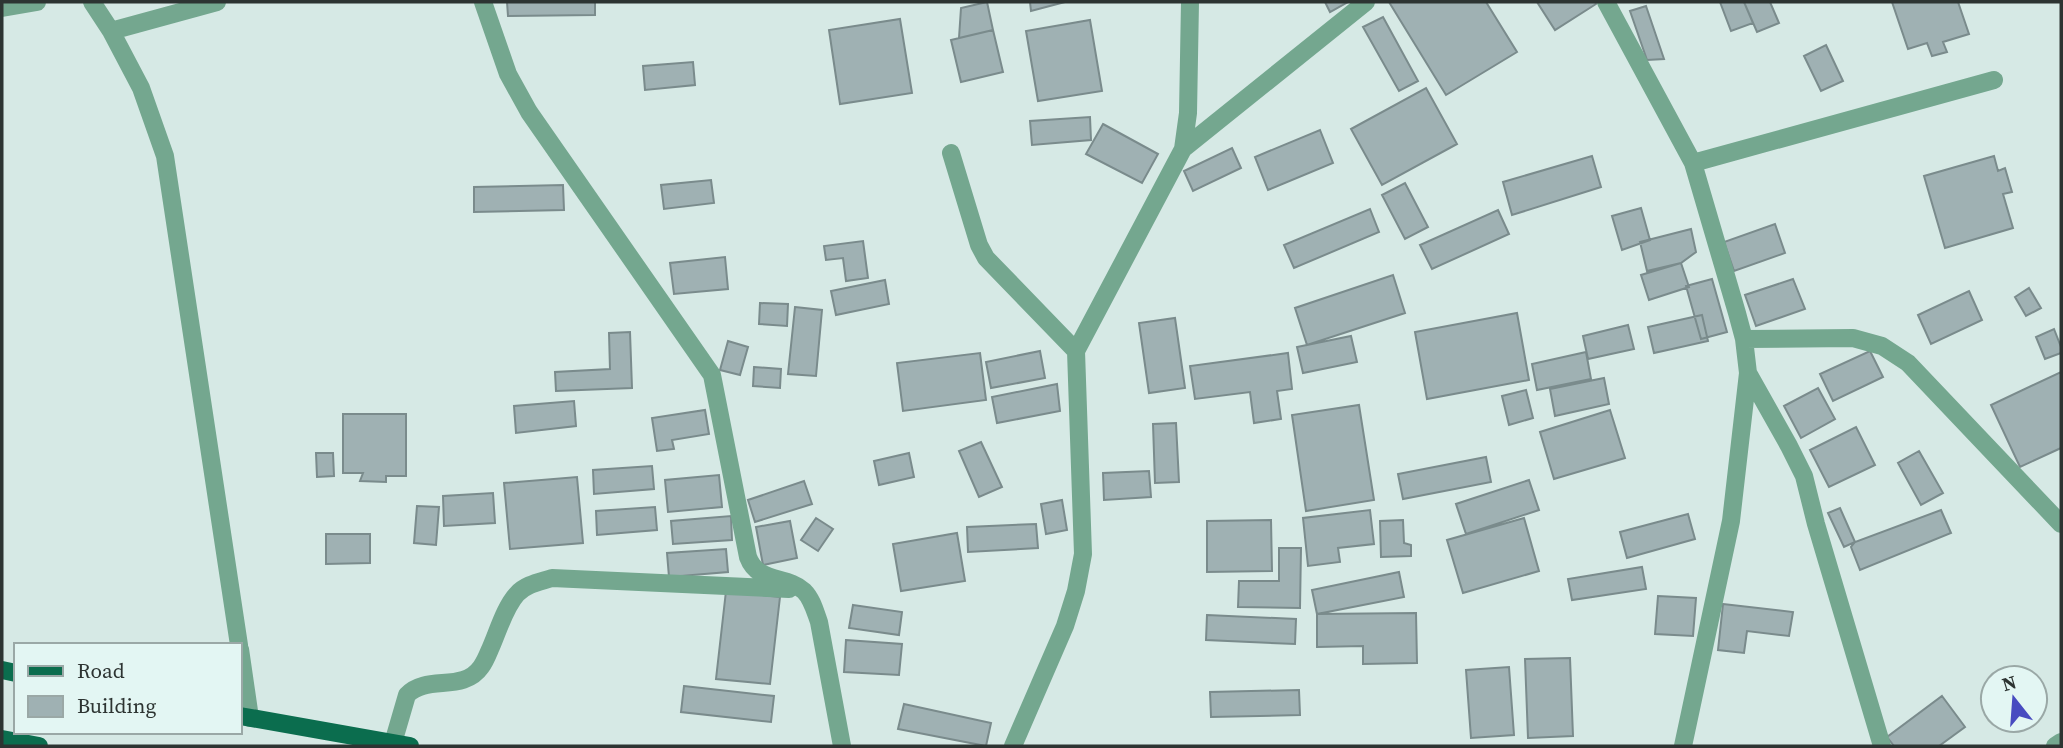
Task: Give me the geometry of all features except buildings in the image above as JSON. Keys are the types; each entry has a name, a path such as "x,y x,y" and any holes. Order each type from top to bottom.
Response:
{"main road":[{"path":"245,717 402,745"},
{"path":"2,739 39,746"}],"street":[{"path":"2,8 37,2"},
{"path":"92,2 111,31 141,88 165,156 238,643"},
{"path":"111,31 217,2"},
{"path":"483,2 508,74 529,112 712,375 748,557 752,567 760,573 803,590 813,603 819,622 842,746"},
{"path":"1013,746 1065,626 1076,591 1083,554 1076,351 1183,149 1188,113 1190,2"},
{"path":"1183,149 1366,2"},
{"path":"1606,2 1693,163 1744,340 1748,373 1731,521 1683,746"},
{"path":"1693,163 1994,80"},
{"path":"951,153 979,245 986,258 1076,351"},
{"path":"1744,340 1853,338 1882,346 1908,363 2061,524"},
{"path":"1748,373 1804,476 1882,746"},
{"path":"402,745 407,695 421,686 455,684 470,678 481,668 510,605 518,593 532,584 552,578 803,590"},
{"path":"242,682 245,717"},
{"path":"2055,746 2061,742"}]}
